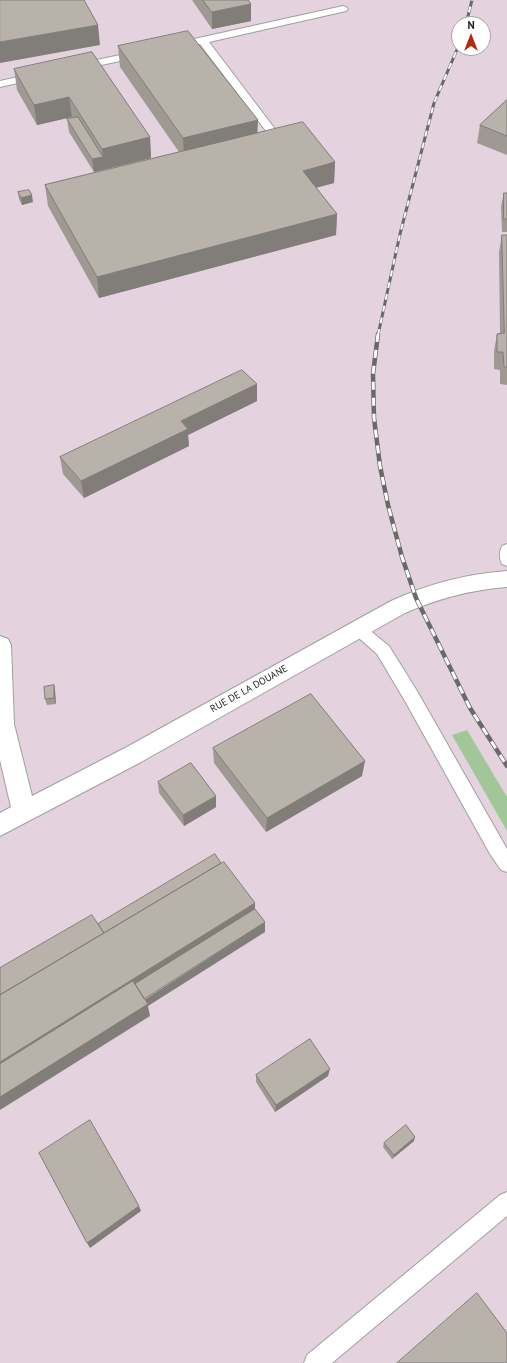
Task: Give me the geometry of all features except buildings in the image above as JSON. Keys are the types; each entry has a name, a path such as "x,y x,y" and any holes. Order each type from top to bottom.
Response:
{"street":[{"name":"RUE DE LA DOUANE","path":"0,825 133,754 357,628 398,607 438,590 466,583 507,579"},
{"path":"0,645 3,724 24,812"}],"lane":[{"path":"163,49 343,9"},
{"path":"202,40 276,137"},
{"path":"69,69 147,52"},
{"path":"0,84 46,74"},
{"path":"507,550 507,560"},
{"path":"357,628 382,650 411,696 496,848 507,864"},
{"path":"315,1363 507,1202"}],"shaded area":[{"path":"0,0 507,0 507,1363 0,1363"}],"green space":[{"path":"467,730 507,797 507,831 452,735"}],"railway":[{"path":"468,16 472,0"},
{"path":"378,335 400,234 434,103 454,56"},
{"path":"378,334 373,374 374,418 380,466 388,505 402,557 416,598 470,708 507,766"}]}
